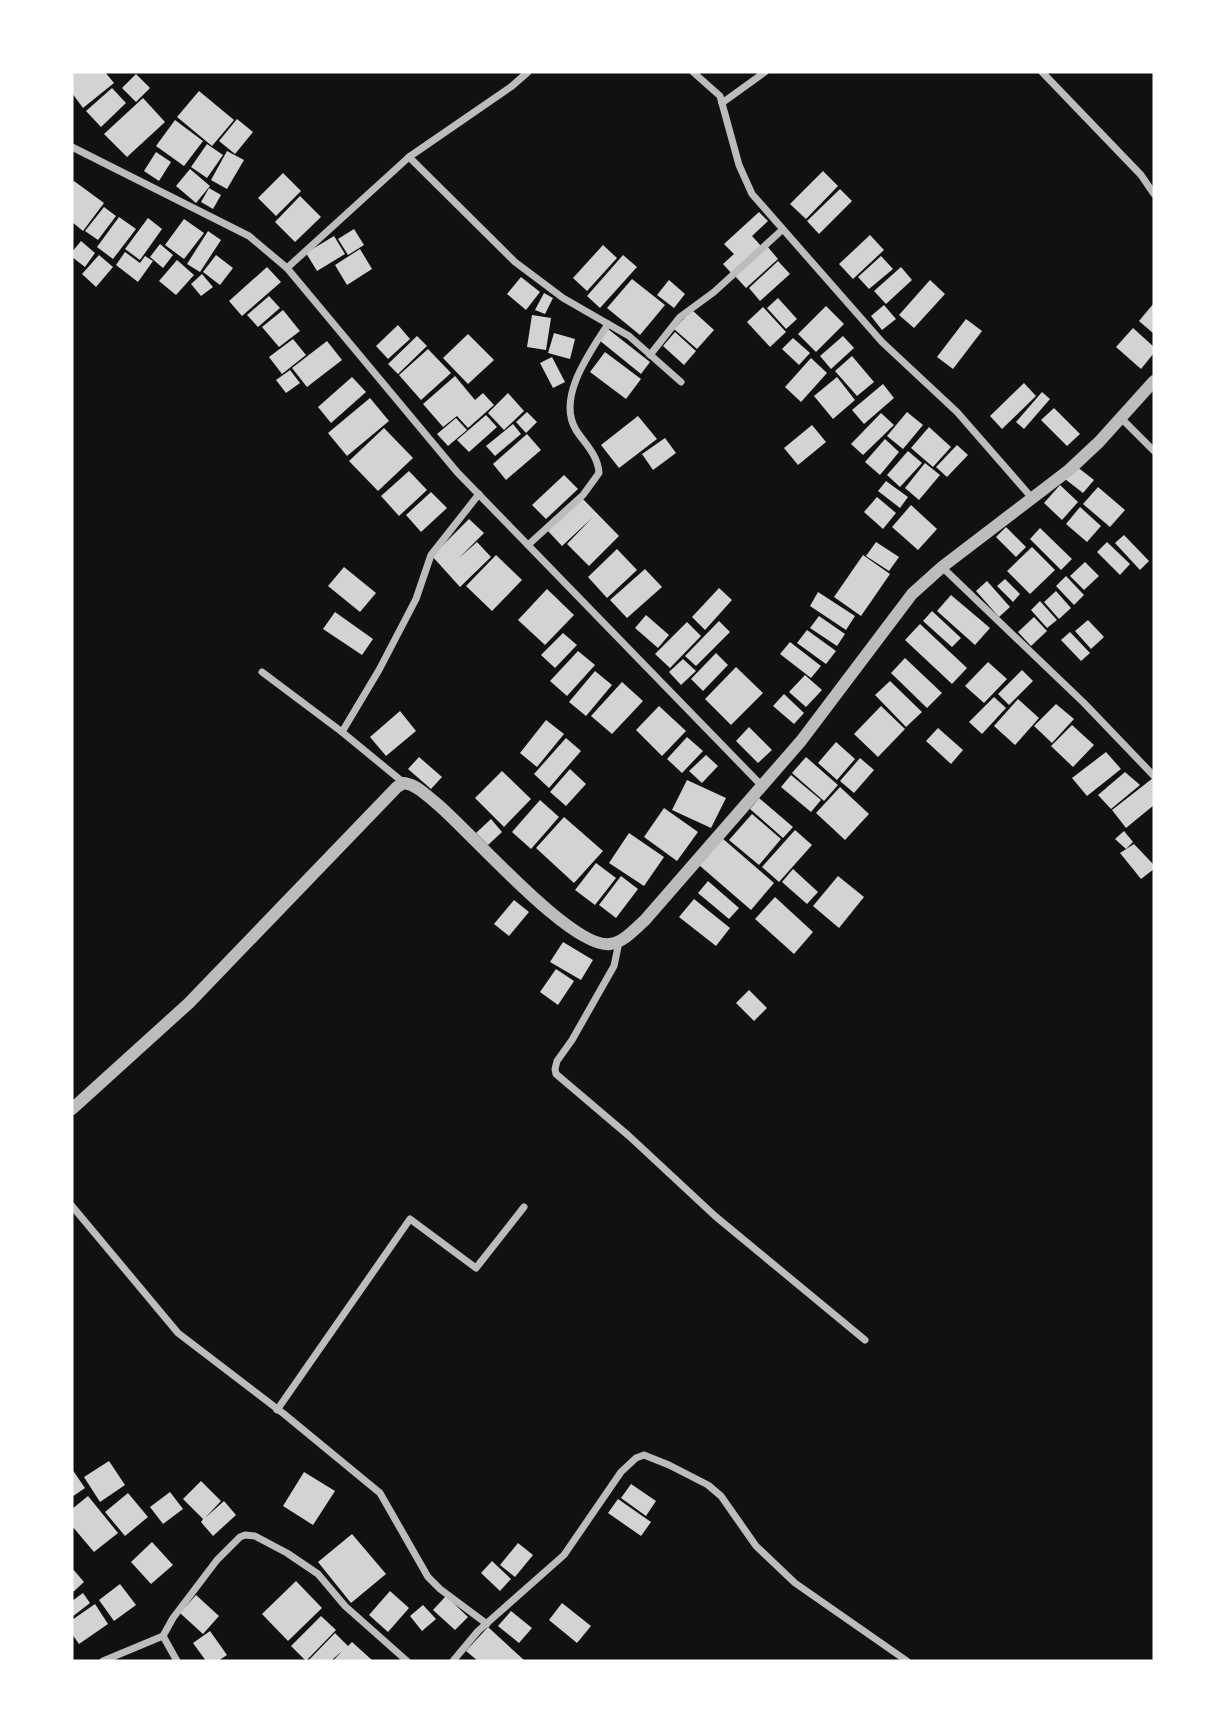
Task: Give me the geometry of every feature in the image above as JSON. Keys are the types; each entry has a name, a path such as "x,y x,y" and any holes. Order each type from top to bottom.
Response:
{"street":[{"path":"287,268 409,157 528,72"},
{"path":"692,72 720,96 738,165 752,194 882,342 957,412 1032,498"},
{"path":"722,103 765,72"},
{"path":"1042,72 1141,175 1154,194"},
{"path":"72,147 249,236 287,268 457,472 763,786"},
{"path":"409,157 515,262 563,298 629,336 681,382"},
{"path":"650,355 680,317 714,292 782,230"},
{"path":"528,545 583,495 599,473 595,456 575,427 571,411 577,376 608,324"},
{"path":"262,672 404,783 416,787 446,811 575,933 597,944 619,942 645,920 801,741 912,594 942,567 1069,470 1154,381"},
{"path":"1121,418 1154,451"},
{"path":"342,732 379,670 416,599 431,555 479,494"},
{"path":"942,567 1084,703 1154,776"},
{"path":"72,1109 189,1003 404,783"},
{"path":"619,942 614,966 557,1061 556,1074 629,1136 715,1216 865,1339"},
{"path":"72,1206 178,1333 380,1493 428,1577 487,1624"},
{"path":"277,1410 410,1219 476,1268 524,1207"},
{"path":"453,1661 487,1624 564,1555 621,1472 636,1458 644,1455 708,1485 721,1496 757,1546 795,1583 907,1661"},
{"path":"103,1661 163,1636 173,1618 217,1560 240,1537 250,1535 287,1553 318,1574 345,1606 407,1661"},
{"path":"163,1636 177,1661"}],"building":[{"path":"75,72 105,72 114,83 83,108 72,93 72,75"},
{"path":"136,74 150,88 136,102 122,88"},
{"path":"112,88 126,103 101,127 86,111"},
{"path":"199,91 234,120 212,146 177,117"},
{"path":"143,98 165,122 127,157 104,134"},
{"path":"237,119 253,132 235,154 219,141"},
{"path":"175,120 203,141 184,166 156,146"},
{"path":"207,144 223,155 207,178 191,167"},
{"path":"227,151 244,160 227,189 211,180"},
{"path":"156,152 171,162 159,181 144,171"},
{"path":"190,169 210,186 196,203 176,186"},
{"path":"823,171 838,186 806,219 790,204"},
{"path":"283,173 301,191 276,216 258,198"},
{"path":"74,181 104,203 83,231 72,222"},
{"path":"209,188 221,195 213,209 201,202"},
{"path":"840,189 852,201 819,234 807,221"},
{"path":"300,196 321,217 295,242 275,222"},
{"path":"104,207 116,216 98,240 85,231"},
{"path":"759,212 768,221 752,236 762,247 732,274 723,264 734,254 724,244"},
{"path":"119,217 136,229 113,259 97,247"},
{"path":"148,218 162,229 140,260 125,249"},
{"path":"184,219 204,233 184,259 165,245"},
{"path":"354,229 364,245 348,255 338,239"},
{"path":"208,231 221,240 200,272 187,264"},
{"path":"870,235 884,250 853,279 839,264"},
{"path":"334,236 345,254 317,271 306,253"},
{"path":"81,241 95,253 85,267 72,257 72,252"},
{"path":"160,244 173,255 163,268 150,257"},
{"path":"603,245 617,258 587,291 573,278"},
{"path":"767,246 778,259 746,288 735,276"},
{"path":"360,249 372,269 347,285 335,265"},
{"path":"125,252 140,263 145,256 153,261 138,282 116,265"},
{"path":"99,255 113,267 96,287 82,274"},
{"path":"216,255 233,268 220,285 203,272"},
{"path":"623,255 637,267 600,308 587,296"},
{"path":"881,256 893,269 869,289 858,277"},
{"path":"177,260 194,275 176,295 159,281"},
{"path":"778,261 790,274 760,301 749,288"},
{"path":"267,267 281,282 242,316 229,301"},
{"path":"901,267 912,280 886,304 874,291"},
{"path":"202,274 213,287 201,296 191,284"},
{"path":"521,277 540,292 526,310 507,294"},
{"path":"632,279 665,305 640,335 607,308"},
{"path":"669,280 685,294 674,308 657,295"},
{"path":"930,280 945,294 914,328 899,315"},
{"path":"544,293 553,298 545,314 535,310"},
{"path":"269,296 280,308 258,327 247,315"},
{"path":"778,298 797,319 786,329 767,308"},
{"path":"1154,303 1154,334 1139,321"},
{"path":"884,305 896,319 882,330 871,316"},
{"path":"826,306 844,324 816,352 798,334"},
{"path":"763,307 786,332 770,347 747,322"},
{"path":"283,310 300,331 279,347 262,327"},
{"path":"692,310 714,330 697,349 674,329"},
{"path":"532,315 551,318 546,350 527,347"},
{"path":"966,319 982,331 953,369 937,357"},
{"path":"398,325 410,339 388,359 376,346"},
{"path":"1133,328 1154,347 1154,353 1141,369 1116,347"},
{"path":"608,329 650,362 641,374 599,340"},
{"path":"675,332 696,351 684,365 663,346"},
{"path":"554,333 575,339 570,359 548,353"},
{"path":"468,334 494,360 468,384 443,358"},
{"path":"417,336 427,346 398,374 388,364"},
{"path":"843,336 854,348 831,369 820,356"},
{"path":"793,338 810,353 799,365 782,349"},
{"path":"293,339 306,355 282,374 269,357"},
{"path":"327,341 342,360 307,387 292,368"},
{"path":"428,349 451,373 421,400 399,375"},
{"path":"605,352 641,379 626,399 590,372"},
{"path":"852,356 874,382 857,396 835,371"},
{"path":"552,357 565,382 553,388 540,363"},
{"path":"811,358 827,373 801,402 785,387"},
{"path":"290,370 300,383 286,393 276,380"},
{"path":"455,376 475,400 483,393 494,405 468,428 457,416 443,427 423,404"},
{"path":"352,377 366,392 331,423 318,407"},
{"path":"837,377 855,400 833,419 814,396"},
{"path":"1024,383 1036,396 1002,429 990,416"},
{"path":"883,384 894,398 864,424 852,410"},
{"path":"1042,392 1050,399 1024,429 1016,422"},
{"path":"508,393 524,411 504,430 488,413"},
{"path":"370,398 389,421 347,456 328,433"},
{"path":"1054,408 1080,434 1067,446 1041,420"},
{"path":"527,412 537,422 526,433 516,422"},
{"path":"907,412 923,425 903,449 887,436"},
{"path":"881,413 894,425 863,455 851,444"},
{"path":"486,415 497,427 469,452 457,440"},
{"path":"638,416 657,439 619,468 601,445"},
{"path":"456,418 467,430 448,446 437,434"},
{"path":"513,424 521,434 495,456 486,446"},
{"path":"812,425 826,442 798,465 784,448"},
{"path":"929,427 951,447 933,467 911,448"},
{"path":"384,428 413,458 378,491 349,461"},
{"path":"527,434 541,450 506,480 493,464"},
{"path":"665,438 676,453 653,470 642,454"},
{"path":"885,439 899,452 880,475 865,462"},
{"path":"957,445 968,455 947,477 936,467"},
{"path":"908,451 922,463 900,487 887,475"},
{"path":"925,463 940,475 919,500 905,488"},
{"path":"1076,466 1094,480 1083,493 1065,479"},
{"path":"409,471 427,490 399,516 381,496"},
{"path":"564,475 578,489 546,519 532,505"},
{"path":"886,481 908,497 900,508 878,491"},
{"path":"1060,485 1078,502 1062,520 1044,503"},
{"path":"1098,487 1125,510 1110,527 1083,504"},
{"path":"431,492 447,508 421,532 406,515"},
{"path":"877,497 896,513 883,529 864,512"},
{"path":"582,498 619,536 589,566 567,544 592,518 562,546 547,530"},
{"path":"911,505 937,529 918,550 892,527"},
{"path":"1080,507 1101,526 1087,542 1066,524"},
{"path":"469,519 484,533 459,558 477,542 491,557 460,587 432,556"},
{"path":"1006,527 1026,547 1016,557 996,537"},
{"path":"1040,528 1072,559 1061,570 1030,539"},
{"path":"1124,535 1149,561 1140,570 1115,543"},
{"path":"876,542 899,557 889,571 866,556"},
{"path":"1107,542 1130,564 1120,575 1097,552"},
{"path":"1032,547 1055,570 1030,594 1007,571"},
{"path":"617,549 637,570 607,598 588,577"},
{"path":"496,555 522,580 492,611 466,586"},
{"path":"863,555 890,574 861,616 834,597"},
{"path":"1085,562 1099,576 1084,590 1070,576"},
{"path":"344,567 376,593 360,612 328,586"},
{"path":"645,569 662,587 627,618 610,600"},
{"path":"1066,576 1084,595 1074,605 1056,586"},
{"path":"1005,579 1020,594 1013,602 997,586"},
{"path":"987,581 1010,607 999,617 976,591"},
{"path":"719,588 732,600 705,630 692,617"},
{"path":"547,589 574,615 545,645 518,620"},
{"path":"1056,591 1071,608 1059,619 1044,602"},
{"path":"818,592 855,616 846,630 810,606"},
{"path":"951,595 990,628 975,645 937,611"},
{"path":"1040,601 1057,620 1047,628 1031,610"},
{"path":"932,611 961,638 952,647 923,621"},
{"path":"335,612 373,639 362,655 323,629"},
{"path":"646,615 669,635 658,648 635,628"},
{"path":"819,616 845,634 837,646 810,628"},
{"path":"1034,617 1047,631 1031,646 1018,632"},
{"path":"1088,620 1104,637 1091,649 1075,631"},
{"path":"719,621 730,632 696,666 685,656"},
{"path":"687,622 701,636 670,668 655,654"},
{"path":"920,624 967,668 952,684 905,640"},
{"path":"807,630 836,651 826,664 797,643"},
{"path":"1070,632 1090,653 1081,661 1061,640"},
{"path":"563,633 577,645 555,668 541,655"},
{"path":"790,642 821,666 811,678 780,654"},
{"path":"578,651 595,665 567,696 550,681"},
{"path":"716,653 728,665 703,691 691,679"},
{"path":"905,658 942,693 927,708 891,673"},
{"path":"683,659 696,671 681,685 669,672"},
{"path":"988,662 1007,679 984,703 965,686"},
{"path":"736,667 763,693 731,725 705,699"},
{"path":"1022,670 1033,681 1009,705 998,694"},
{"path":"595,671 612,685 586,716 569,702"},
{"path":"805,675 822,690 806,707 789,692"},
{"path":"890,681 922,712 906,727 875,695"},
{"path":"622,682 643,701 612,734 591,716"},
{"path":"784,694 804,713 794,724 773,706"},
{"path":"994,697 1006,708 982,734 969,722"},
{"path":"1018,699 1039,718 1015,745 994,726"},
{"path":"1056,704 1074,719 1052,743 1034,726"},
{"path":"659,706 686,731 662,756 636,730"},
{"path":"881,706 905,729 878,757 854,734"},
{"path":"400,711 416,731 386,756 370,737"},
{"path":"546,720 564,734 537,767 520,753"},
{"path":"1072,725 1094,745 1073,767 1051,746"},
{"path":"749,727 772,750 758,763 736,741"},
{"path":"938,728 963,750 951,764 926,741"},
{"path":"687,737 703,751 682,773 667,759"},
{"path":"566,738 581,751 549,788 534,774"},
{"path":"836,742 855,759 837,780 818,763"},
{"path":"1106,752 1121,769 1087,796 1072,778"},
{"path":"706,755 718,766 702,783 689,771"},
{"path":"419,757 442,777 431,789 408,769"},
{"path":"806,757 838,785 824,801 792,773"},
{"path":"860,758 874,770 854,793 840,781"},
{"path":"570,769 586,784 566,806 550,792"},
{"path":"502,771 531,799 504,827 475,798"},
{"path":"1125,772 1140,785 1111,809 1098,795"},
{"path":"791,775 821,800 811,812 781,787"},
{"path":"1153,778 1154,805 1126,828 1112,810"},
{"path":"687,780 726,798 711,828 672,810"},
{"path":"840,787 869,814 845,840 816,813"},
{"path":"759,798 793,827 783,838 750,809"},
{"path":"540,800 559,817 531,849 512,832"},
{"path":"664,808 698,832 677,861 644,837"},
{"path":"752,814 781,839 759,865 729,840"},
{"path":"564,817 603,851 574,883 536,848"},
{"path":"491,819 502,832 488,845 476,833"},
{"path":"795,830 812,845 779,882 762,867"},
{"path":"1124,831 1133,842 1126,849 1115,839"},
{"path":"629,833 664,857 644,886 609,863"},
{"path":"722,838 774,883 751,910 699,865"},
{"path":"1134,844 1154,865 1154,869 1141,879 1120,853"},
{"path":"596,863 616,878 595,905 575,890"},
{"path":"793,869 818,892 807,904 782,882"},
{"path":"621,876 638,889 616,918 599,905"},
{"path":"838,876 864,897 839,928 813,906"},
{"path":"708,881 739,908 729,919 698,893"},
{"path":"775,897 813,932 794,954 755,919"},
{"path":"694,899 730,928 716,946 679,917"},
{"path":"514,900 529,912 509,936 494,924"},
{"path":"563,942 593,960 581,980 550,962"},
{"path":"556,969 574,981 558,1005 540,992"},
{"path":"749,990 767,1008 754,1021 736,1003"},
{"path":"109,1461 125,1485 100,1502 84,1477"},
{"path":"72,1469 85,1488 72,1497"},
{"path":"304,1472 335,1491 313,1525 283,1506"},
{"path":"201,1481 221,1501 205,1518 224,1501 236,1515 213,1536 201,1522 203,1519 183,1499"},
{"path":"631,1484 656,1501 646,1516 621,1498"},
{"path":"170,1492 183,1509 163,1524 150,1507"},
{"path":"128,1493 148,1517 125,1536 105,1512"},
{"path":"88,1496 118,1533 94,1552 72,1526 72,1509"},
{"path":"618,1499 651,1522 641,1536 608,1513"},
{"path":"352,1534 386,1574 351,1603 318,1562"},
{"path":"152,1542 173,1565 151,1584 131,1562"},
{"path":"518,1543 533,1555 515,1577 500,1565"},
{"path":"492,1561 511,1579 500,1591 481,1573"},
{"path":"72,1568 84,1582 72,1593"},
{"path":"296,1581 322,1608 288,1641 262,1614"},
{"path":"120,1584 136,1605 114,1621 99,1600"},
{"path":"390,1591 409,1608 388,1632 369,1615"},
{"path":"83,1593 90,1603 72,1617 72,1601"},
{"path":"196,1595 219,1616 203,1634 180,1613"},
{"path":"446,1596 468,1617 455,1630 433,1610"},
{"path":"562,1603 591,1626 577,1643 549,1620"},
{"path":"95,1604 108,1624 79,1644 72,1634 72,1620"},
{"path":"423,1605 436,1619 422,1631 410,1616"},
{"path":"511,1611 532,1628 519,1643 498,1626"},
{"path":"321,1616 336,1630 306,1661 291,1646"},
{"path":"488,1627 525,1661 478,1661 466,1651"},
{"path":"210,1631 227,1655 218,1661 206,1661 193,1643"},
{"path":"335,1633 348,1646 352,1642 373,1661 333,1661 342,1651 331,1661 308,1661"}]}
